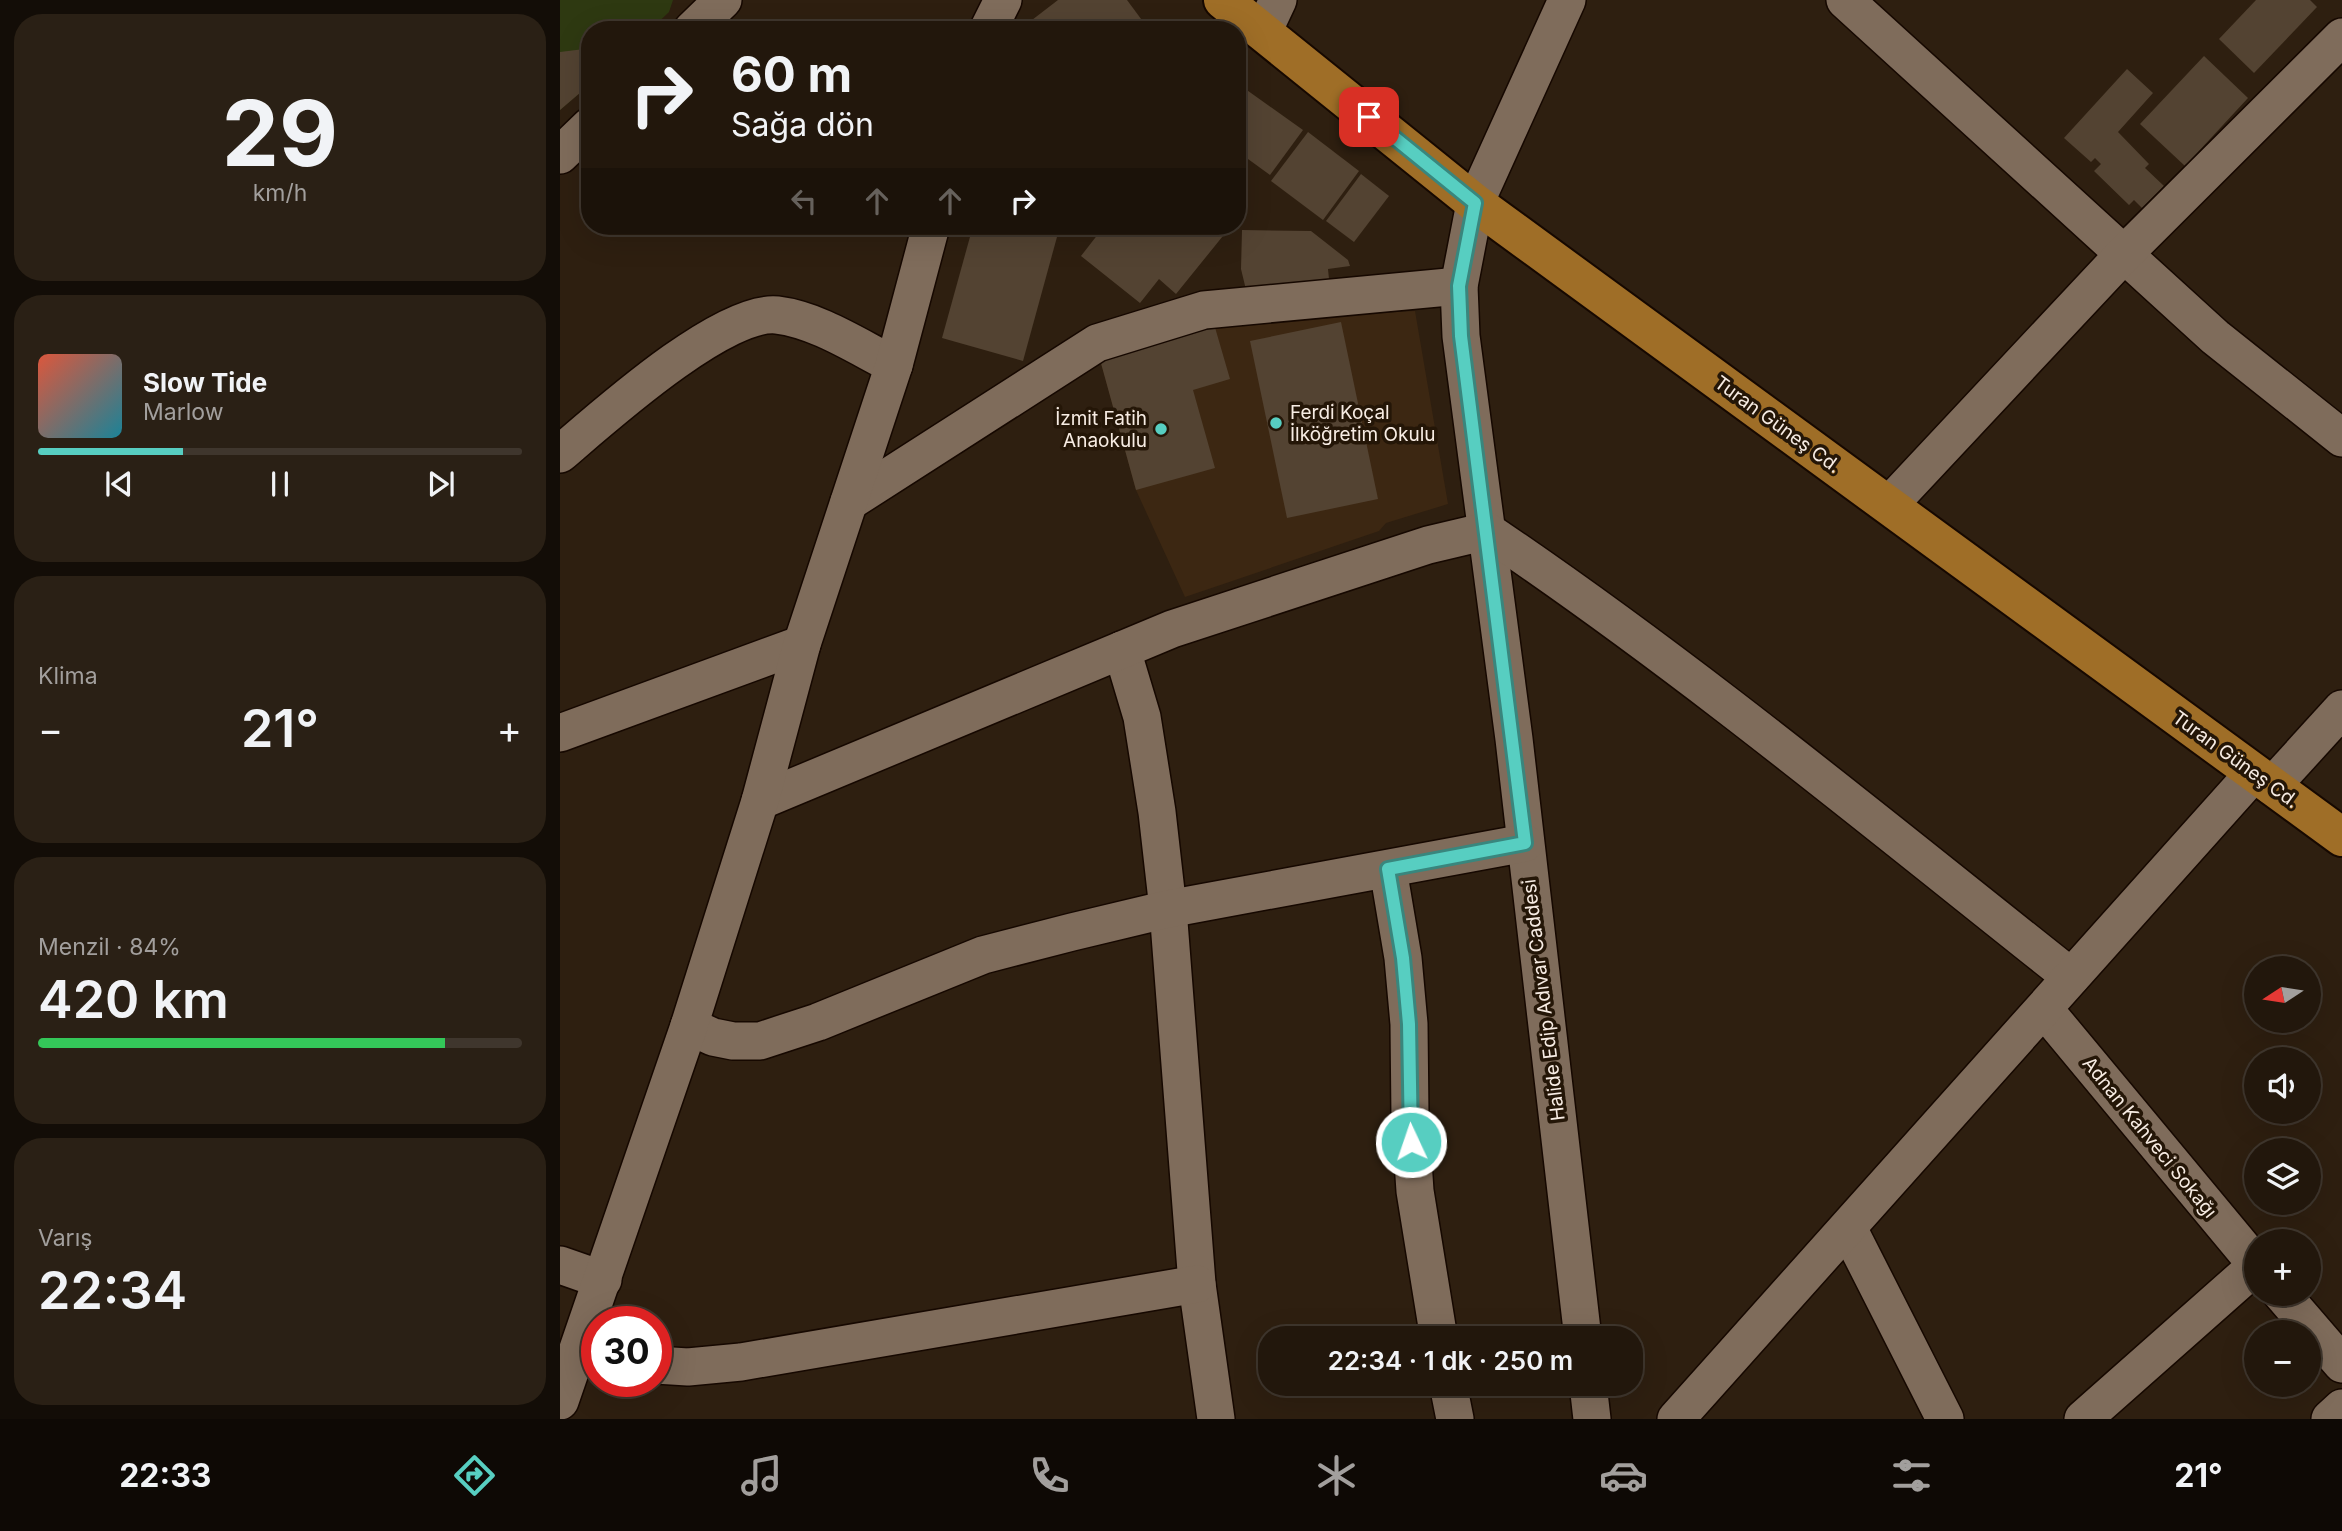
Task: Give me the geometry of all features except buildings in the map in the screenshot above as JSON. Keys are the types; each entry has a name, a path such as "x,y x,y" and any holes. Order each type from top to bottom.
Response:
{"main road":[{"name":"Turan Güneş Cd.","path":"1223,0 1271,16 1475,203 2342,837"}],"street":[{"path":"701,21 723,0"},
{"path":"992,21 1003,0"},
{"name":"Halide Edip Adıvar Caddesi","path":"1567,0 1475,203 1459,286 1461,336 1525,843 1581,1326"},
{"path":"1845,0 2215,337 2342,438"},
{"path":"1889,505 2125,253 2342,37"},
{"path":"560,155 581,135"},
{"path":"598,1306 603,1280 689,1026 760,802 803,644 894,365 929,235"},
{"path":"849,502 1097,343 1205,310 1459,286"},
{"path":"560,454 620,402 685,355 744,320 775,315 823,329 894,365"},
{"path":"760,802 1172,629 1428,545 1487,531 1585,597 1774,741 2071,977"},
{"path":"560,733 803,644"},
{"path":"1122,650 1142,717 1157,812 1168,909 1197,1284 1216,1419"},
{"path":"1676,1419 2071,977 2263,779 2342,709"},
{"path":"689,1026 713,1037 733,1041 760,1041 818,1022 983,955 1168,909 1525,843"},
{"path":"1388,869 1403,958 1409,1024 1409,1117 1415,1191 1437,1326"},
{"name":"Adnan Kahveci Sokağı","path":"2045,1009 2244,1250"},
{"path":"1848,1228 1945,1419"},
{"path":"560,1265 603,1280"},
{"path":"2083,1419 2244,1276"},
{"path":"672,1366 741,1362 1197,1284"},
{"path":"2292,1306 2342,1364"},
{"path":"560,1401 581,1368"},
{"path":"1450,1396 1455,1419"},
{"path":"1589,1396 1592,1419"},
{"path":"2330,1419 2342,1408"}],"shaded area":[{"name":"Ferdi Koçal İlköğretim Okulu","path":"1415,311 1448,504 1386,523 1379,531 1185,597 1136,490 1099,356 1226,321"}],"green space":[{"path":"560,0 673,0 669,12 660,21 581,21 581,92 560,110"}],"place":[{"name":"Ferdi Koçal İlköğretim Okulu","path":"1276,423"},
{"name":"İzmit Fatih Anaokulu","path":"1161,429"}],"route":[{"path":"1369,117 1475,203 1459,286 1461,336 1514,739 1525,843 1388,869 1403,958 1409,1024 1411,1142"}]}
